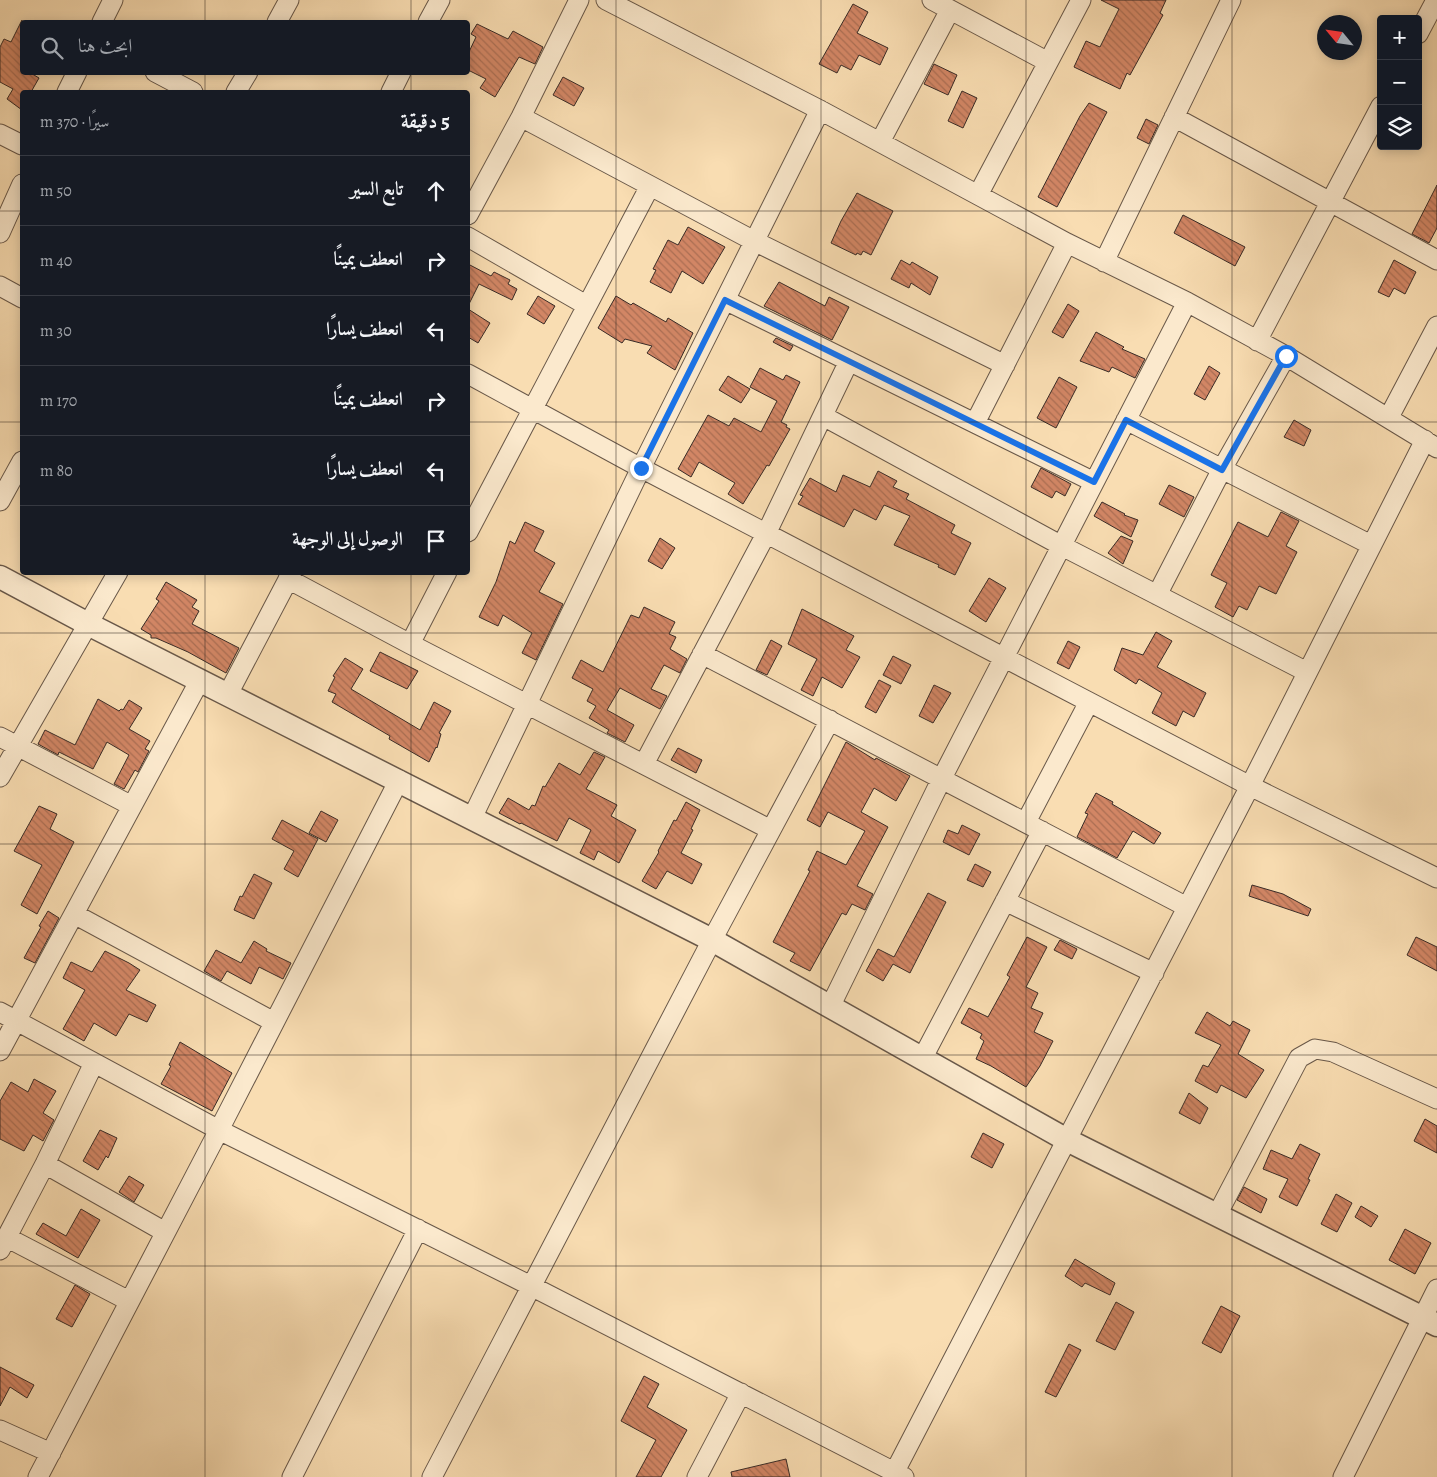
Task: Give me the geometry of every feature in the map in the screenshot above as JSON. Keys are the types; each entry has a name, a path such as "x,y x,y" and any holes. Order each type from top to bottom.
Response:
{"street":[{"path":"103,20 113,0"},
{"path":"278,20 290,0"},
{"path":"429,20 440,0"},
{"path":"470,212 521,117 579,0"},
{"path":"0,1012 219,1130 531,1286 897,1475 1372,545 1431,444 1286,356 1187,302 1067,243 820,110 606,0"},
{"path":"932,0 1048,62"},
{"path":"978,195 1081,0"},
{"path":"1104,262 1231,0"},
{"path":"1422,26 1436,0"},
{"path":"880,142 950,10"},
{"path":"68,90 76,75"},
{"path":"161,75 189,90"},
{"path":"237,90 246,75"},
{"path":"392,90 400,75"},
{"path":"472,818 641,468 820,110"},
{"path":"1257,341 1377,114"},
{"path":"521,117 754,241 1005,365"},
{"path":"1174,117 1437,260"},
{"path":"0,134 20,144"},
{"path":"470,528 650,186"},
{"path":"0,233 20,188"},
{"path":"470,238 586,305"},
{"path":"975,423 1067,243"},
{"path":"0,286 20,297"},
{"path":"725,300 1094,482"},
{"path":"830,1007 942,778 1187,302"},
{"path":"1389,417 1437,326"},
{"path":"1157,595 1222,470 1286,356"},
{"path":"644,764 766,534 849,361"},
{"path":"470,375 766,534 1250,786 1437,878"},
{"path":"823,416 1062,546 1307,672"},
{"path":"1126,420 1372,545"},
{"path":"0,501 20,465"},
{"path":"0,777 116,575"},
{"path":"410,644 445,575"},
{"path":"228,694 290,576 410,644 771,830"},
{"path":"0,577 88,624 712,940 1067,1140 1430,1321"},
{"path":"702,654 1188,907"},
{"path":"0,1050 200,680"},
{"path":"922,1059 1005,901 1034,826 1089,702"},
{"path":"432,1477 712,940 830,720"},
{"path":"0,737 132,806"},
{"path":"38,1477 219,1130 398,780"},
{"path":"1005,901 1154,972"},
{"path":"74,914 274,1022"},
{"path":"1218,1215 1299,1058 1315,1049 1333,1052 1437,1099"},
{"path":"94,1063 45,1164 3,1243 129,1301"},
{"path":"45,1164 165,1232"},
{"path":"292,1477 418,1229"},
{"path":"1343,1477 1430,1321 1437,1288"},
{"path":"697,1477 741,1394"},
{"path":"0,1430 51,1453"}],"building":[{"path":"1101,0 1166,0 1160,13 1163,15 1130,75 1127,73 1120,89 1074,67 1086,41 1100,47 1119,9"},
{"path":"853,4 868,12 857,33 888,48 880,65 859,55 851,70 841,65 837,73 819,64"},
{"path":"20,24 20,75 34,75 39,78 32,90 20,90 20,109 7,99 13,89 0,82 0,47 4,39 11,42"},
{"path":"477,24 508,39 513,31 543,47 535,64 519,57 495,97 480,88 486,79 470,71 470,50 476,37 471,34"},
{"path":"934,64 957,75 948,95 924,84"},
{"path":"563,77 584,88 574,106 553,95"},
{"path":"962,91 977,98 963,128 948,121"},
{"path":"1089,103 1107,112 1057,207 1038,197 1080,116"},
{"path":"1146,119 1158,125 1149,144 1137,138"},
{"path":"1437,185 1437,228 1429,243 1412,234"},
{"path":"857,193 893,211 871,255 863,251 861,255 857,253 856,255 831,243"},
{"path":"1183,215 1245,247 1235,266 1174,233"},
{"path":"688,227 725,247 703,284 682,271 671,293 650,282 656,270 653,269 668,240 678,245"},
{"path":"901,260 910,265 912,262 938,277 930,295 911,283 909,288 891,279"},
{"path":"1394,260 1416,272 1405,294 1394,288 1389,297 1378,292"},
{"path":"470,265 491,276 494,272 510,280 508,284 517,289 512,300 479,284 470,302"},
{"path":"779,282 825,306 829,297 849,307 832,340 764,306"},
{"path":"538,296 555,306 544,324 527,314"},
{"path":"616,296 631,305 633,303 666,322 668,318 693,333 675,370 647,353 652,346 625,339 622,343 598,328"},
{"path":"1068,304 1079,311 1063,338 1052,332"},
{"path":"470,310 490,323 478,343 470,338"},
{"path":"1096,332 1124,347 1122,349 1145,359 1135,378 1112,367 1109,372 1080,361"},
{"path":"776,338 793,346 790,351 773,342"},
{"path":"1209,366 1220,373 1205,400 1194,394"},
{"path":"760,368 783,380 786,375 800,382 781,422 790,429 769,466 767,465 743,504 728,494 735,483 699,462 691,477 678,469 708,415 729,426 734,418 761,432 777,401 750,387"},
{"path":"728,376 750,389 741,403 719,390"},
{"path":"1059,377 1077,387 1056,428 1037,418"},
{"path":"1294,420 1311,430 1304,446 1284,437"},
{"path":"1041,468 1071,484 1065,496 1056,491 1052,498 1031,487"},
{"path":"878,471 897,481 893,487 909,494 906,499 955,525 951,533 971,543 955,575 938,567 939,565 894,545 910,516 884,505 876,520 854,509 844,527 798,504 803,496 800,495 810,478 836,492 843,475 870,487"},
{"path":"1169,485 1194,497 1184,517 1159,504"},
{"path":"1102,502 1124,515 1138,520 1131,537 1094,516"},
{"path":"1281,512 1299,521 1286,546 1297,552 1276,594 1259,586 1247,610 1239,606 1233,617 1215,607 1227,583 1211,575 1238,522 1268,537"},
{"path":"525,522 544,531 534,551 555,563 539,592 563,604 536,660 522,653 532,633 503,615 498,626 479,617 496,582 510,541 515,544"},
{"path":"1121,536 1133,541 1123,564 1108,553"},
{"path":"660,538 675,548 662,569 648,561"},
{"path":"989,578 1006,588 986,622 969,611"},
{"path":"166,582 197,600 192,607 199,611 192,624 239,648 226,673 188,652 156,638 151,638 151,635 141,629 159,601 156,599"},
{"path":"644,607 675,622 669,634 676,637 670,649 687,659 680,673 664,665 651,689 667,696 660,709 620,688 607,710 634,725 625,742 607,733 609,730 589,718 596,706 587,701 593,689 572,678 581,660 603,672 631,615 639,618"},
{"path":"802,609 854,636 846,650 860,657 842,688 822,677 813,696 801,690 817,659 788,644"},
{"path":"1156,632 1172,641 1157,667 1206,693 1194,717 1183,711 1176,726 1152,713 1162,693 1139,679 1136,684 1114,670 1122,648 1143,655"},
{"path":"771,640 782,646 767,675 756,670"},
{"path":"1068,641 1080,647 1069,669 1057,663"},
{"path":"380,652 418,671 407,689 370,671"},
{"path":"893,656 911,665 901,684 883,675"},
{"path":"345,658 363,669 351,689 420,730 434,702 451,711 439,733 441,734 437,748 429,762 389,739 390,736 332,702 336,694 328,691 335,677 333,676"},
{"path":"879,680 891,686 876,713 865,707"},
{"path":"934,685 951,693 933,723 919,716"},
{"path":"98,699 119,711 123,710 129,700 142,708 129,729 150,741 145,749 149,751 138,772 135,770 124,789 114,784 129,755 107,742 93,769 59,752 58,755 38,744 45,730 75,745"},
{"path":"846,742 875,760 876,758 910,776 896,801 874,788 861,812 888,827 857,886 873,894 865,910 852,904 846,915 842,913 810,971 790,961 795,953 773,942 810,871 808,870 817,851 846,865 865,831 828,812 820,827 807,820"},
{"path":"678,748 702,760 696,773 671,760"},
{"path":"594,752 605,757 586,789 617,805 611,816 636,830 619,863 598,851 594,860 580,853 591,830 569,818 557,841 499,813 508,798 529,810 532,805 535,806 543,786 545,787 559,763 580,775"},
{"path":"1096,793 1161,833 1154,844 1133,831 1117,858 1077,837 1088,814 1085,813"},
{"path":"686,802 700,810 691,829 693,830 681,853 702,864 692,884 667,871 656,889 642,881 659,852 674,820 676,821"},
{"path":"39,806 57,814 50,829 74,842 37,914 21,905 42,865 14,851"},
{"path":"321,811 338,820 326,842 309,833"},
{"path":"282,820 318,839 298,877 284,869 294,851 272,839"},
{"path":"962,825 980,834 969,855 943,842 948,830 958,834"},
{"path":"975,864 991,872 983,887 967,880"},
{"path":"254,874 272,883 254,919 234,910 240,896 242,897"},
{"path":"1252,885 1283,894 1311,909 1308,916 1249,896"},
{"path":"928,893 946,902 910,973 893,964 883,981 866,971 878,949 894,957"},
{"path":"48,911 59,918 35,963 24,958"},
{"path":"1027,937 1047,947 1026,987 1038,993 1031,1008 1043,1013 1034,1032 1053,1041 1026,1087 976,1059 984,1041 980,1038 982,1034 961,1023 969,1008 988,1017 1010,977 1007,975"},
{"path":"1416,937 1437,947 1437,971 1407,955"},
{"path":"1060,940 1077,949 1072,959 1054,950"},
{"path":"254,941 267,949 266,951 291,963 283,979 259,967 251,984 227,971 221,981 204,971 216,950 241,963"},
{"path":"105,951 140,970 126,990 156,1005 147,1022 129,1014 116,1036 94,1023 84,1041 63,1029 85,990 63,978 71,962 92,972"},
{"path":"1207,1012 1230,1026 1233,1021 1250,1030 1238,1054 1264,1070 1246,1098 1221,1085 1217,1093 1195,1081 1203,1065 1208,1067 1221,1045 1195,1033"},
{"path":"180,1042 232,1073 212,1111 161,1084 171,1066 169,1065"},
{"path":"34,1079 56,1091 43,1113 54,1120 43,1141 33,1135 24,1151 0,1139 0,1101 11,1082 28,1092"},
{"path":"1189,1093 1208,1108 1200,1124 1179,1113"},
{"path":"1425,1119 1437,1126 1437,1153 1414,1141"},
{"path":"100,1130 117,1138 108,1158 106,1156 98,1170 83,1161"},
{"path":"983,1133 1004,1144 992,1168 971,1157"},
{"path":"1300,1144 1320,1154 1297,1206 1279,1197 1288,1179 1263,1169 1271,1150 1292,1159"},
{"path":"129,1176 144,1185 134,1202 119,1192"},
{"path":"1244,1187 1267,1199 1261,1213 1237,1200"},
{"path":"1336,1194 1352,1203 1337,1232 1321,1224"},
{"path":"1361,1206 1378,1216 1371,1227 1355,1217"},
{"path":"81,1209 100,1220 78,1258 36,1234 43,1223 66,1236"},
{"path":"1405,1229 1431,1243 1415,1274 1389,1260"},
{"path":"1075,1259 1115,1283 1110,1295 1085,1283 1082,1287 1065,1276"},
{"path":"75,1285 90,1294 72,1327 56,1319"},
{"path":"1116,1302 1134,1312 1115,1350 1096,1341"},
{"path":"1221,1306 1240,1316 1221,1353 1202,1343"},
{"path":"1069,1344 1081,1350 1056,1397 1045,1392"},
{"path":"0,1367 34,1385 27,1398 10,1387 0,1406"},
{"path":"644,1376 659,1384 647,1407 687,1430 661,1477 636,1477 656,1440 621,1421"},
{"path":"786,1459 790,1477 732,1477 731,1472"}],"route":[{"path":"641,468 725,300 1094,482 1126,420 1222,470 1286,356"}]}
